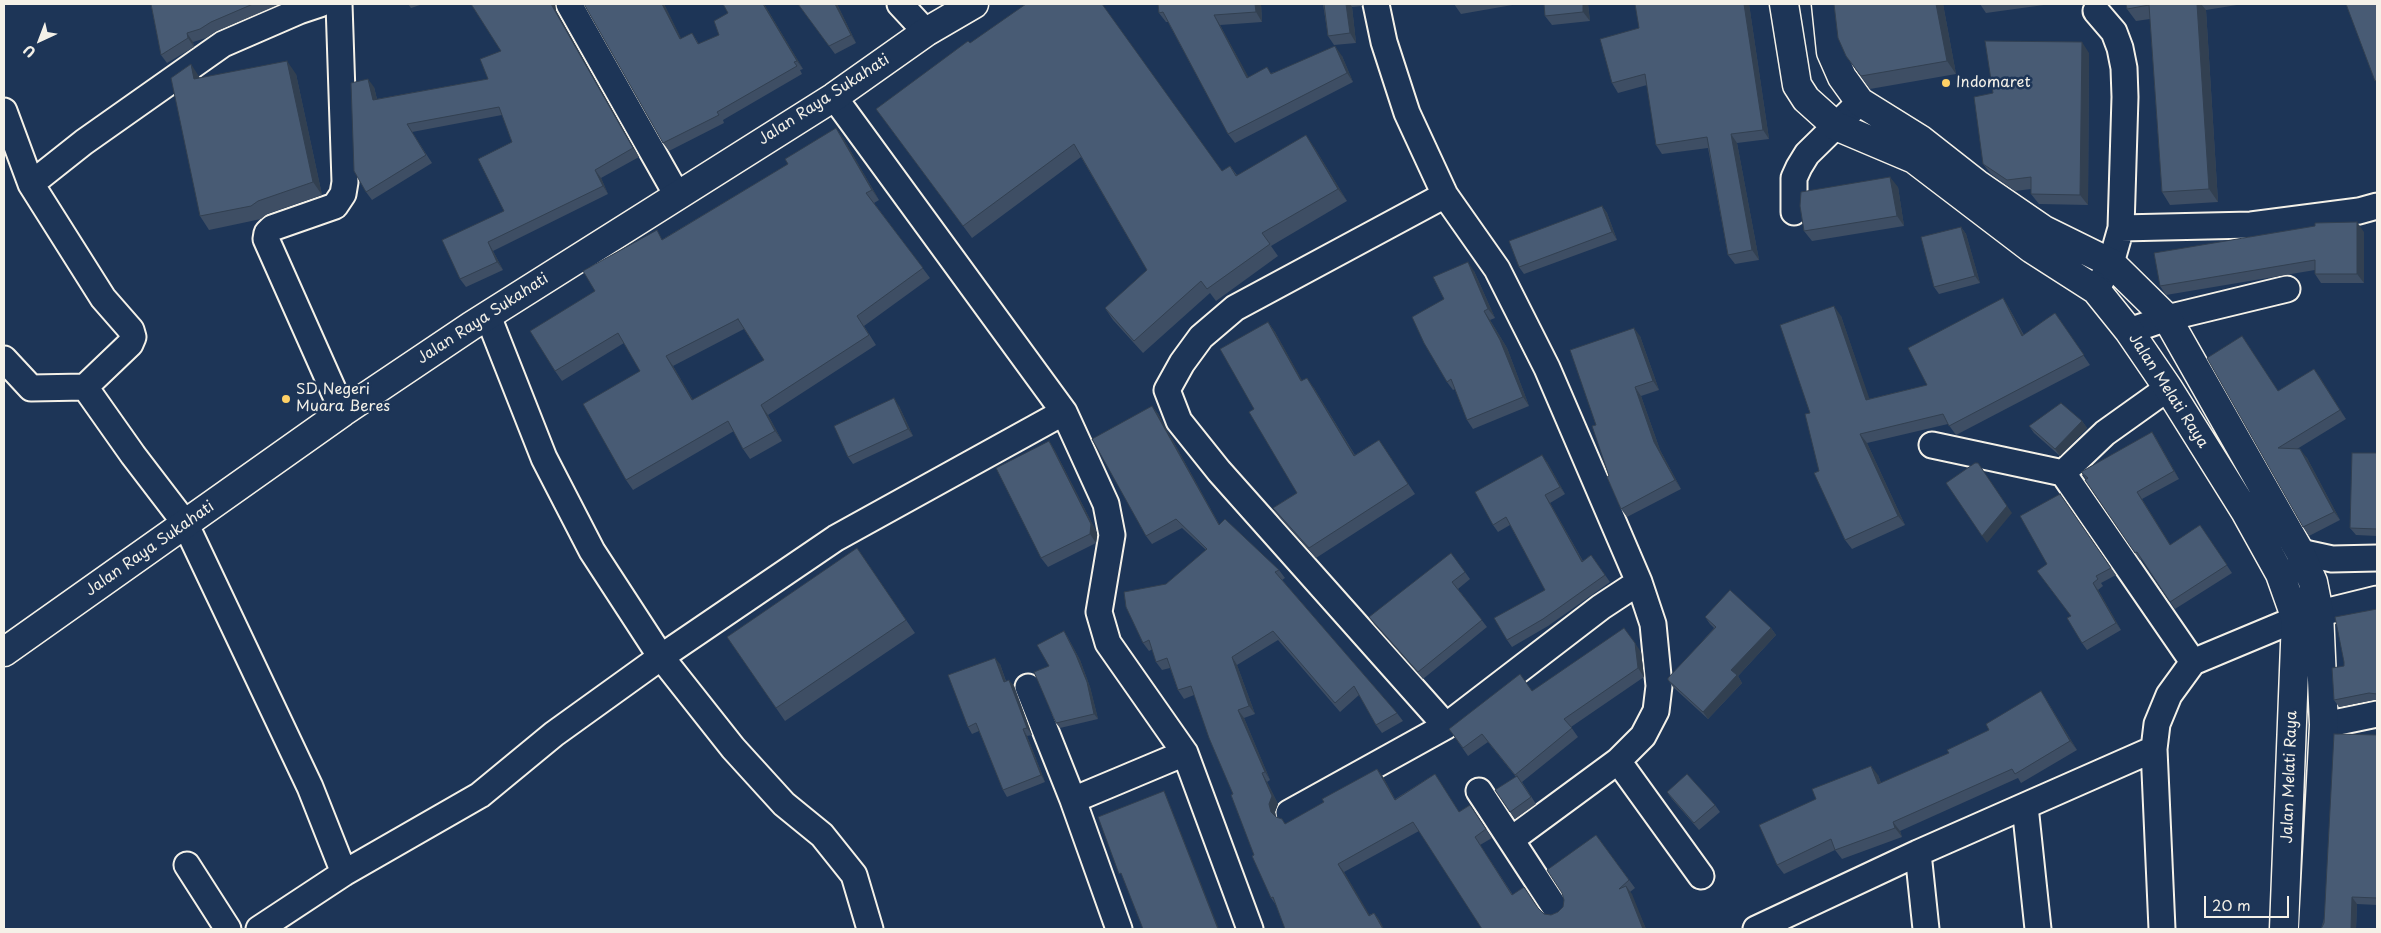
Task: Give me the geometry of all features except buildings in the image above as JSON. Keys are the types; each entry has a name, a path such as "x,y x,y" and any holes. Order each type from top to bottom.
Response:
{"street":[{"path":"31,184 84,142 191,64 223,44 298,11 320,4"},
{"path":"339,4 344,194 335,206 272,228 267,233 266,239 344,412"},
{"path":"569,4 677,195"},
{"path":"900,4 926,32"},
{"name":"Jalan Raya Sukahati","path":"4,652 344,412 488,316 834,97 926,32 974,4"},
{"path":"1376,4 1384,42 1407,114 1446,195 1497,269 1547,368 1638,582 1653,624 1660,686 1656,710 1643,736 1618,761 1512,839"},
{"name":"Jalan Melati Raya","path":"1784,4 1797,85 1806,99 1836,126 1914,159 2025,243 2096,290 2129,331 2168,388 2250,519 2280,574 2308,615 2324,725 2313,929"},
{"name":"Jalan Melati Raya","path":"1826,4 1831,52 1842,77 1860,102 1922,140 1977,184 2044,230 2111,262 2167,318 2300,552 2313,582 2308,615 2284,929"},
{"path":"2096,12 2114,32 2124,68 2125,113 2121,228 2111,262 2096,290"},
{"path":"834,97 1064,412 1106,504 1112,535 1099,612 1108,643 1185,753 1250,929"},
{"path":"1794,212 1792,190 1796,172 1807,154 1860,102"},
{"path":"4,111 31,184 104,298 131,330 133,337 130,344 85,387 31,388 4,359"},
{"path":"1446,195 1235,308 1201,337 1182,363 1166,390 1179,421 1219,471 1446,726"},
{"path":"2121,228 2251,225 2359,211 2377,206"},
{"path":"2129,331 2167,318 2287,289"},
{"path":"488,316 544,458 592,551 661,656 733,748 784,804 822,836 854,875 870,929"},
{"path":"85,387 132,455 185,523 310,787 344,873"},
{"path":"2063,473 2105,433 2168,388"},
{"path":"259,929 344,873 480,795 554,734 661,656 836,538 1064,412"},
{"path":"1932,445 2063,473 2080,502 2193,662"},
{"path":"2300,552 2332,559 2377,558"},
{"path":"1289,813 1446,726 1601,607 1638,582"},
{"path":"2162,929 2154,749 2157,724 2169,695 2193,662 2308,615 2377,599"},
{"path":"1028,687 1073,800 1119,929"},
{"path":"2324,725 2377,714"},
{"path":"1756,929 1794,920 1918,853 2154,749"},
{"path":"1073,800 1185,753"},
{"path":"1618,761 1701,876"},
{"path":"1479,791 1556,909"},
{"path":"2025,806 2038,929"},
{"path":"1918,853 1926,929"},
{"path":"187,865 228,929"}],"place":[{"name":"Indomaret","path":"1946,83"},
{"name":"SD Negeri Muara Beres","path":"286,399"}]}
